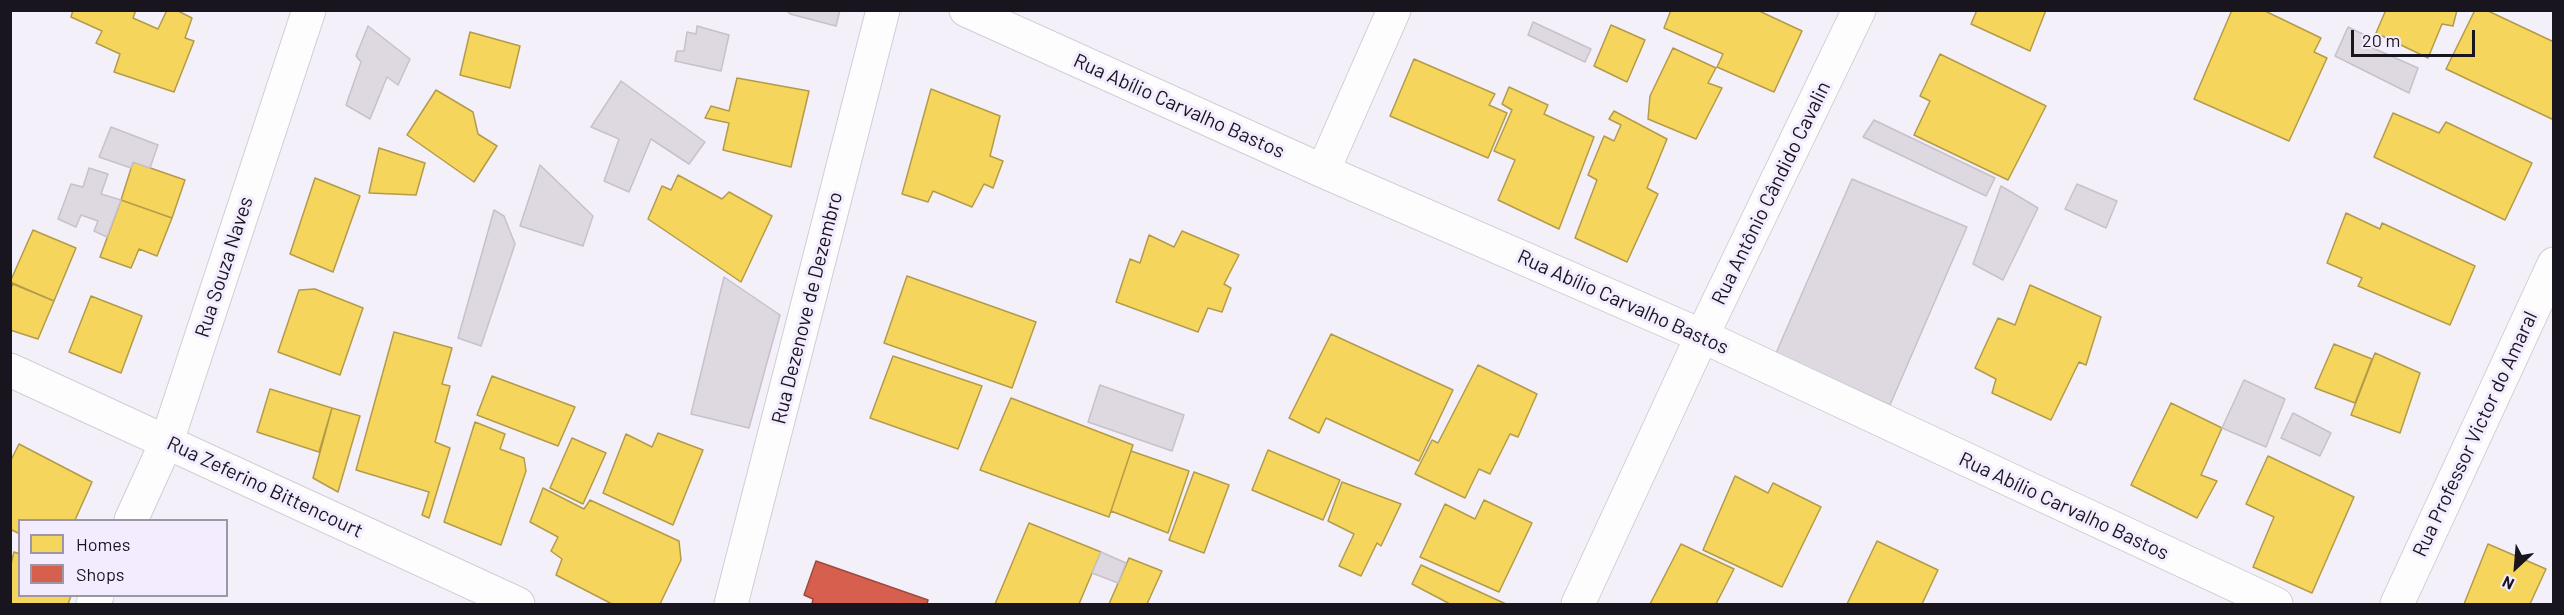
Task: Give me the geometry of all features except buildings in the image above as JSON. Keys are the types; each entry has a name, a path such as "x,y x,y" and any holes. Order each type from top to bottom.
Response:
{"street":[{"name":"Rua Souza Naves","path":"131,519 167,441 309,10"},
{"name":"Rua Dezenove de Dezembro","path":"731,604 883,10"},
{"name":"Rua Abílio Carvalho Bastos","path":"966,10 1323,171 1702,336 2276,604"},
{"path":"1323,171 1394,10"},
{"name":"Rua Antônio Cândido Cavalin","path":"1578,604 1702,336 1859,10"},
{"name":"Rua Professor Victor do Amaral","path":"2397,604 2553,264"},
{"name":"Rua Zeferino Bittencourt","path":"10,370 518,604"}]}
